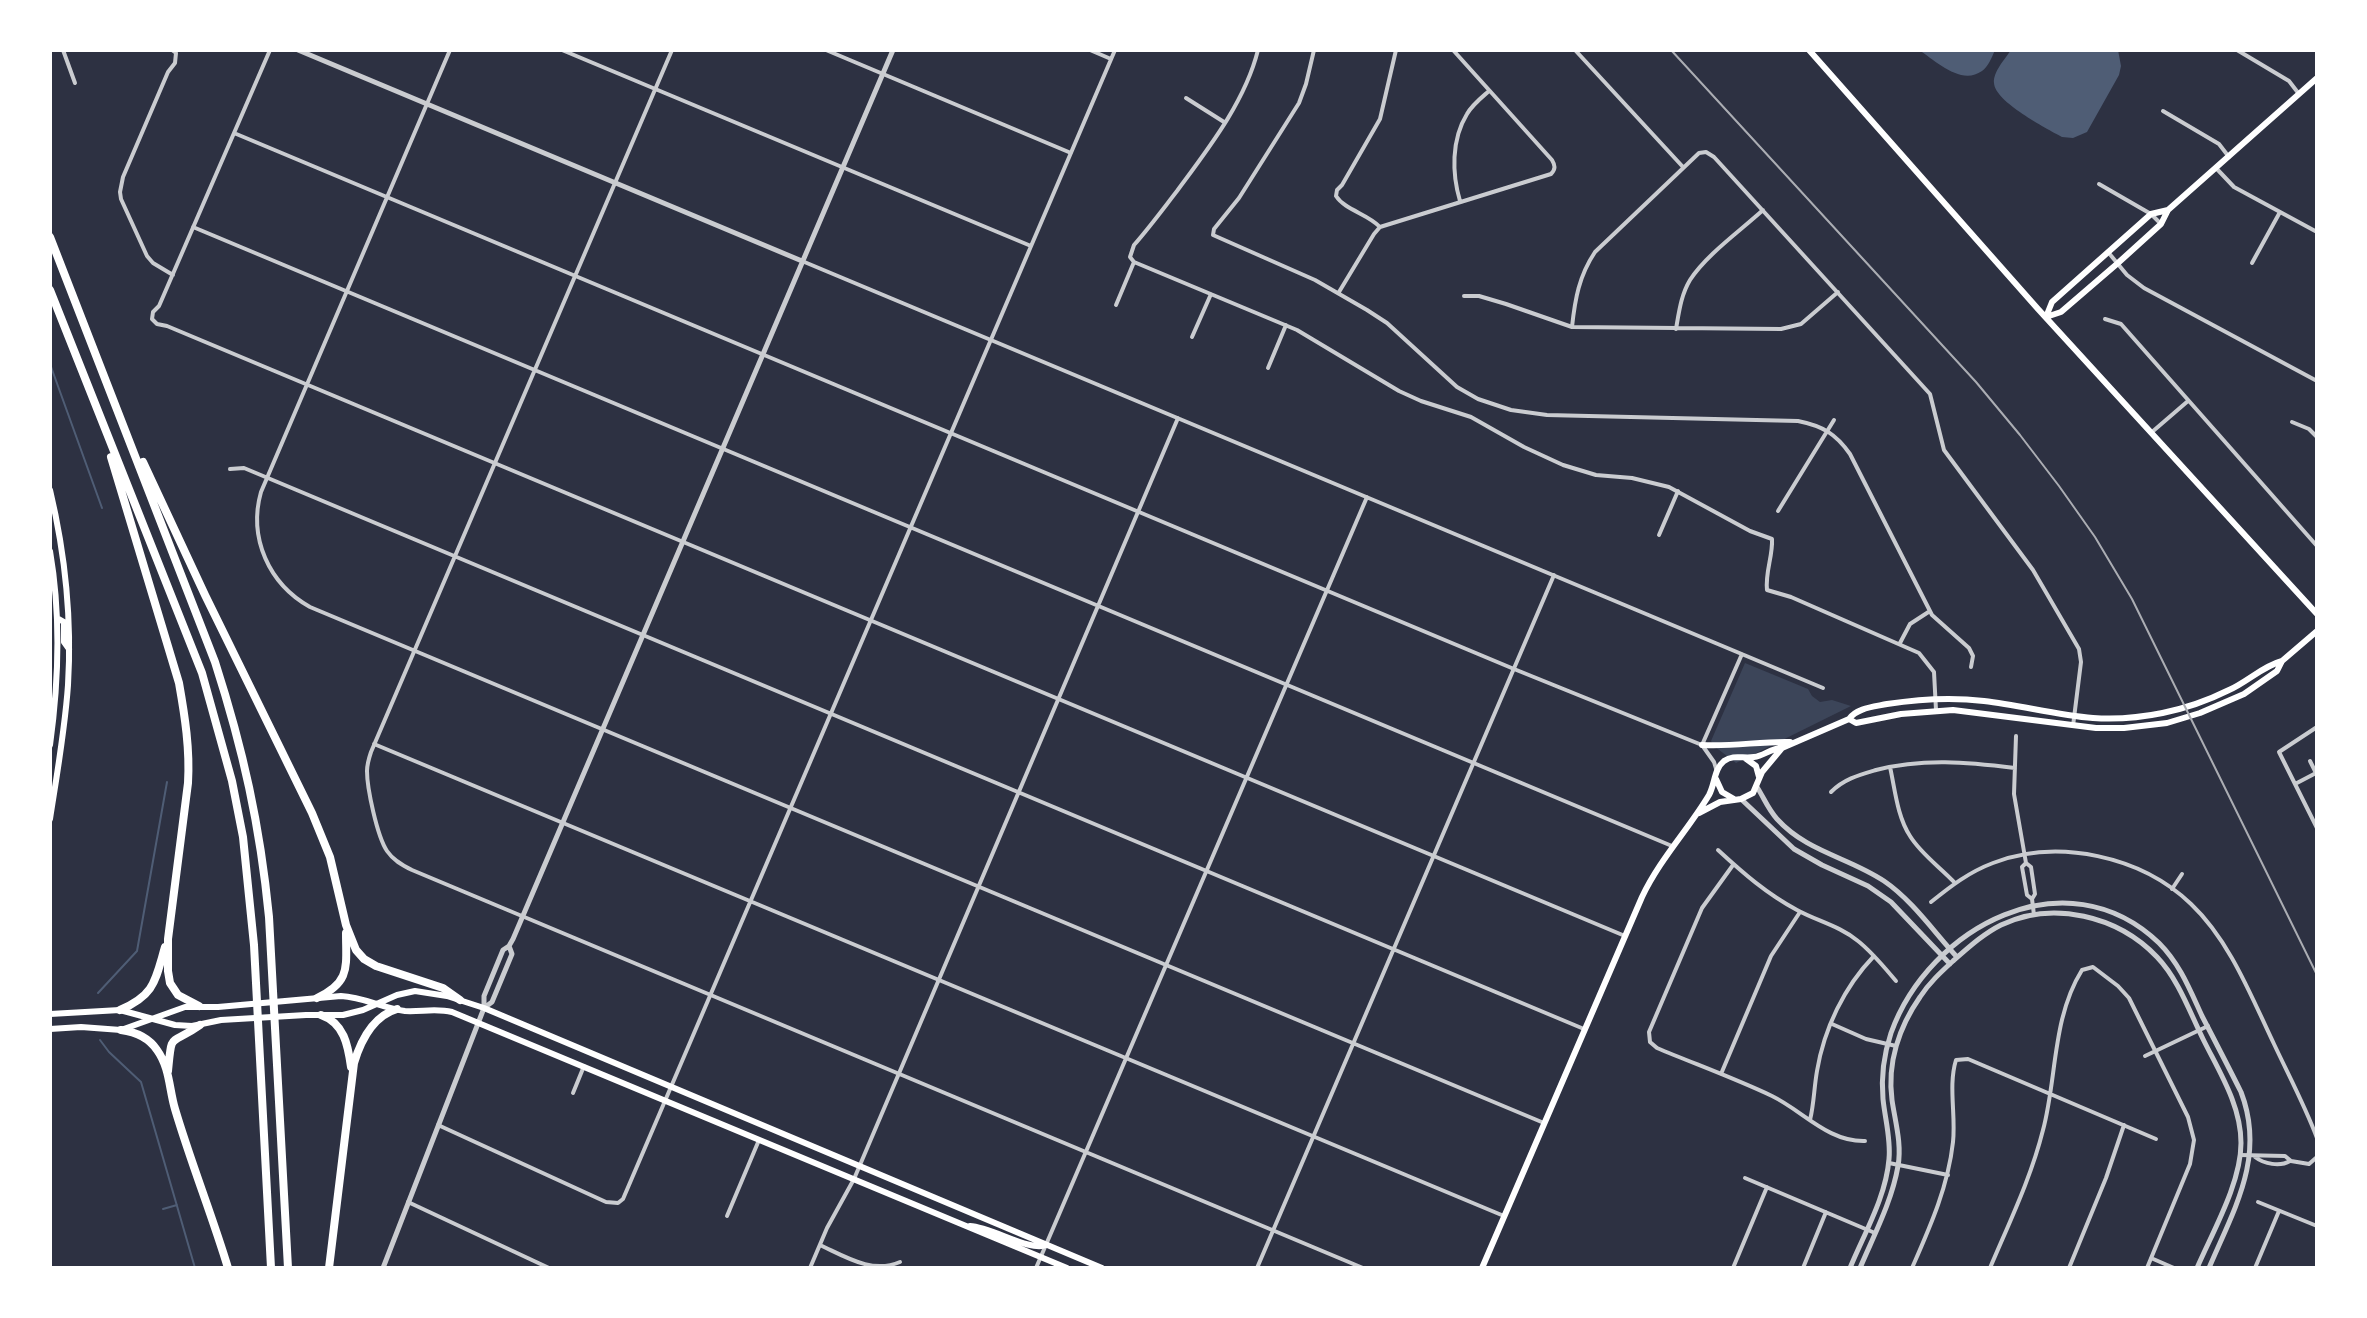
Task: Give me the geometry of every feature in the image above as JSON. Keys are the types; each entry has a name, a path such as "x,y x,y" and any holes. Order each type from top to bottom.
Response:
{"highway":[{"path":"50,237 215,662 237,731 251,791 269,917 288,1268"},
{"path":"50,290 202,673 224,749 243,837 254,945 271,1268"},
{"path":"111,393 205,595 312,813 330,857 346,925 356,950 369,963 443,988 460,1000"},
{"path":"102,425 179,683 189,762 168,939 168,971 170,983 183,999 199,1006"},
{"path":"317,998 334,989 345,974 346,925"},
{"path":"120,1010 150,991 168,939"},
{"path":"329,1268 352,1072 371,1027 397,1009"},
{"path":"321,1015 339,1025 348,1047 352,1072"},
{"path":"168,1073 171,1044 200,1025"},
{"path":"121,1030 137,1034 154,1046 168,1073 175,1107 228,1268"}],"main road":[{"path":"1809,50 2151,434 2317,614"},
{"path":"2046,317 2061,312 2118,263 2161,224 2168,210 2317,78"},
{"path":"2046,317 2052,302 2151,214 2168,210"},
{"path":"50,490 67,592 69,649 68,683 50,819"},
{"path":"50,551 58,661 50,745"},
{"path":"57,618 64,622 64,642 69,649"},
{"path":"1849,719 1856,723 1936,710 1976,712 2073,726 2124,728 2167,723 2190,717 2244,694 2277,671 2282,661 2317,631"},
{"path":"1699,813 1720,802 1753,793 1767,765 1782,748 1849,719 1854,712 1875,706 1936,699 1988,701 2075,716 2147,716 2185,707 2229,690 2282,661"},
{"path":"52,731 62,733"},
{"path":"1702,745 1719,747 1765,741 1794,742"},
{"path":"1482,1268 1649,882 1672,846 1699,813 1725,761 1738,756 1752,758 1774,748 1782,748"},
{"path":"1745,758 1756,766 1758,784"},
{"path":"1716,776 1722,792 1737,799"},
{"path":"50,1014 120,1010 182,1026 221,1020 343,1015 397,995 415,991 433,993 484,1008 1102,1268"},
{"path":"50,1029 81,1027 121,1030 177,1008 348,996 397,1009 446,1010 1067,1268"},
{"path":"966,1226 992,1229 1035,1247 1046,1245"}],"street":[{"path":"63,50 75,83"},
{"path":"172,50 176,53 175,63 168,72 123,177 120,192 147,256 173,275"},
{"path":"270,50 173,275 159,306 153,312 152,319 157,324 1625,936"},
{"path":"298,50 1823,688"},
{"path":"450,50 261,492 257,514 258,536 265,558 281,584 302,602 414,650 1544,1123"},
{"path":"562,50 1031,246"},
{"path":"672,50 374,744 367,765 368,782 381,840 389,854 404,867 1363,1268"},
{"path":"826,50 1071,153"},
{"path":"383,1268 484,1008 492,1002 512,954 509,946 893,50"},
{"path":"1090,50 1111,59"},
{"path":"438,1125 606,1202 618,1203 626,1194 1115,50"},
{"path":"1258,50 1249,77 1224,122 1134,245 1130,257 1134,262 1286,325 1399,391 1471,417 1563,465 1596,475 1653,482 1678,491 1711,511 1772,539 1767,590 1791,597 1919,653 1928,662 1936,680 1936,710"},
{"path":"1314,50 1299,103 1239,198 1214,229 1213,235 1339,292 1387,323 1457,387 1499,407 1547,415 1798,421 1828,429 1850,454 1936,621 1969,648 1973,656 1971,667"},
{"path":"1380,227 1340,202 1336,196 1380,119 1396,50"},
{"path":"1339,292 1380,227 1554,171 1552,160 1453,50"},
{"path":"1575,50 1683,167"},
{"path":"2237,50 2289,81 2299,94"},
{"path":"1460,201 1454,173 1459,135 1467,113 1490,91"},
{"path":"1186,98 1224,122"},
{"path":"2163,111 2219,144 2229,157"},
{"path":"234,133 1326,591 1702,745 1714,762 1716,776"},
{"path":"1572,327 1578,286 1585,266 1595,252 1699,153 1706,152 1714,157 1930,394 1944,450 2033,570 2079,649 2081,662 2073,726"},
{"path":"2216,168 2234,187 2317,232"},
{"path":"2099,184 2151,214 2161,224"},
{"path":"1676,329 1689,282 1700,267 1763,210"},
{"path":"2252,263 2280,212"},
{"path":"193,227 1672,846"},
{"path":"2108,252 2127,275 2144,288 2317,381"},
{"path":"1116,305 1134,262"},
{"path":"1464,296 1506,304 1572,327 1781,329 1801,324 1838,292"},
{"path":"1192,337 1211,294"},
{"path":"2105,319 2121,324 2317,546"},
{"path":"1268,368 1286,325"},
{"path":"2151,434 2189,400"},
{"path":"810,1268 854,1179 1178,418"},
{"path":"1778,511 1834,420"},
{"path":"2292,422 2309,429 2317,437"},
{"path":"230,469 244,468 1584,1029"},
{"path":"1659,535 1678,491"},
{"path":"1036,1268 1367,497"},
{"path":"1257,1268 1554,575"},
{"path":"1900,643 1910,624 1930,611"},
{"path":"1702,745 1742,654"},
{"path":"2317,727 2279,752 2317,828"},
{"path":"2016,736 2015,804 2026,863 2031,867 2034,915"},
{"path":"374,744 1504,1216"},
{"path":"1831,792 1840,783 1890,767 1939,761 2015,768"},
{"path":"2295,784 2316,774 2310,761"},
{"path":"1890,767 1902,821 1908,834 1955,883"},
{"path":"1758,784 1767,807 1793,834 1895,889 1957,957"},
{"path":"1737,799 1794,849 1868,886 1891,902 1950,964"},
{"path":"1718,850 1757,885 1800,912 1859,941 1896,981"},
{"path":"1931,902 1955,883 1993,863 2024,855 2061,852 2089,854 2131,866 2172,889 2192,905 2221,939 2317,1138"},
{"path":"1733,865 1714,889 1697,919 1649,1032 1650,1042 1657,1048 1772,1096 1823,1130 1851,1142 1865,1141"},
{"path":"2172,889 2182,874"},
{"path":"1850,1268 1883,1187 1889,1163 1882,1078 1887,1045 1901,1009 1943,956 1984,924 2032,902 2092,906 2122,918 2161,945 2181,970 2246,1106 2251,1133 2253,1157 2245,1183 2209,1268"},
{"path":"1721,1074 1771,956 1800,912"},
{"path":"1860,1268 1891,1192 1898,1164 1891,1079 1896,1046 1906,1021 1920,997 1950,964 1987,933 2016,919 2064,913 2091,917 2112,925 2141,942 2166,967 2230,1093 2240,1128 2240,1155 2234,1180 2197,1268"},
{"path":"1810,1120 1823,1046 1848,986 1874,956"},
{"path":"1990,1268 2043,1133 2052,1094 2060,1023 2078,976 2087,967 2099,970 2129,998 2188,1117 2194,1140 2190,1164 2147,1268"},
{"path":"1832,1024 1866,1039 1896,1046"},
{"path":"2145,1056 2208,1026"},
{"path":"1912,1268 1948,1175 1954,1138 1952,1074 1956,1060 1968,1059 2156,1139"},
{"path":"573,1093 584,1066"},
{"path":"2069,1268 2124,1125"},
{"path":"727,1216 759,1140"},
{"path":"2240,1155 2285,1156 2291,1161 2309,1164 2316,1158"},
{"path":"1889,1163 1948,1175"},
{"path":"1745,1178 1875,1233"},
{"path":"1733,1268 1767,1187"},
{"path":"408,1202 549,1268"},
{"path":"2258,1202 2317,1226"},
{"path":"2255,1268 2279,1211"},
{"path":"1803,1268 1826,1212"},
{"path":"820,1245 870,1266 888,1267 900,1262"},
{"path":"2151,1258 2174,1268"}],"shaded area":[{"path":"1919,50 1995,50 1984,69 1966,76 1949,70"},
{"path":"2011,50 2118,50 2119,75 2087,132 2073,138 2062,137 2022,114 2003,98 1994,79"},
{"path":"1745,663 1808,689 1820,702 1832,700 1851,706 1736,763 1711,741"}],"waterway":[{"path":"50,364 102,508"},
{"path":"98,993 137,951 167,782"},
{"path":"100,1040 141,1082 195,1268"},
{"path":"163,1209 177,1205"}],"railway":[{"path":"1671,50 1976,382 2020,435 2095,537 2132,599 2317,975"}]}
